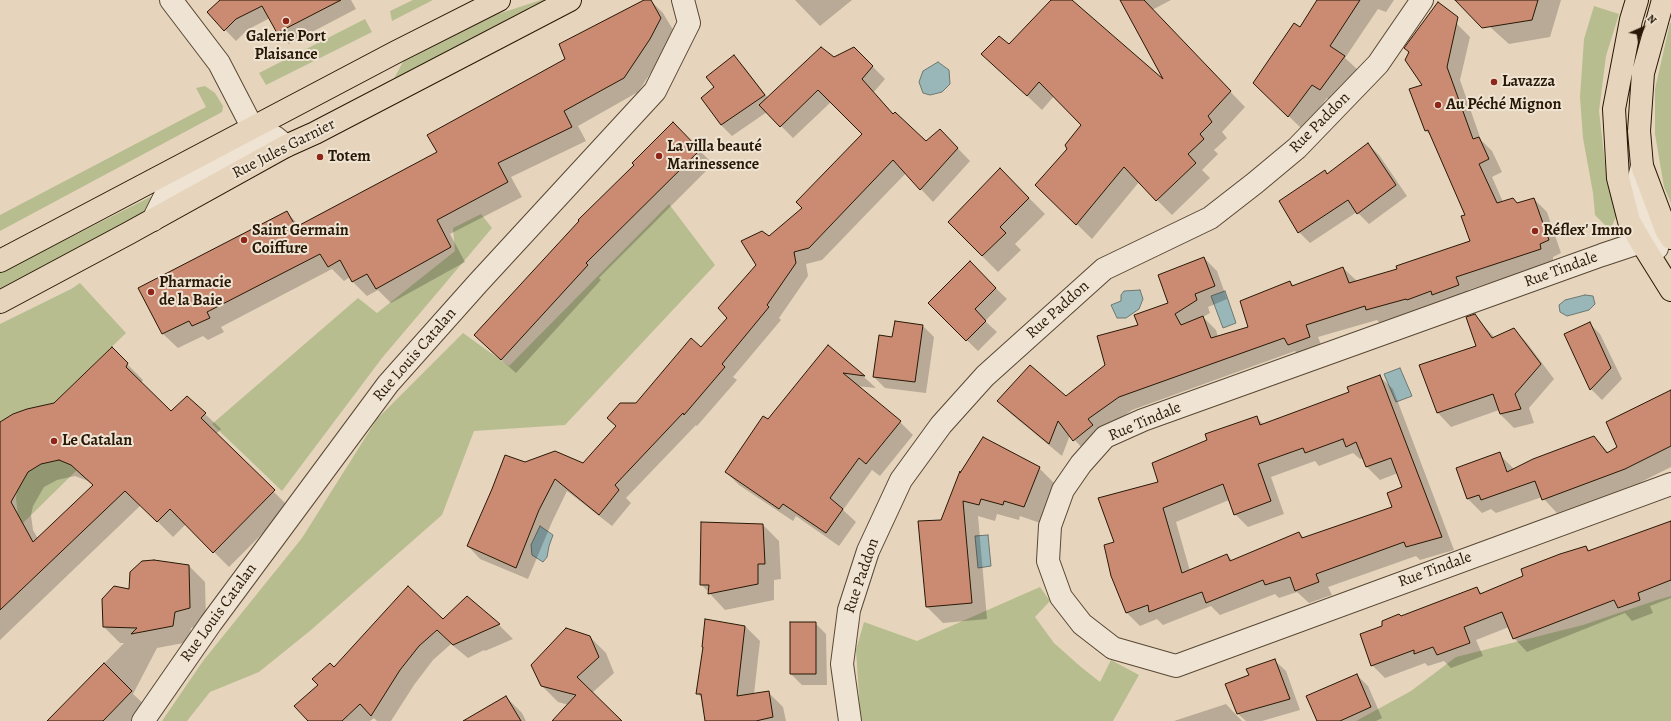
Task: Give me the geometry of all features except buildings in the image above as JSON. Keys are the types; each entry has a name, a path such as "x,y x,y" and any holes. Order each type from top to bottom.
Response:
{"main road":[{"name":"Rue Jules Garnier","path":"0,261 253,127 499,0"},
{"name":"Rue Jules Garnier","path":"0,302 153,220 286,146 296,143 570,0"},
{"path":"1637,0 1631,20 1614,109 1618,178 1629,221 1640,242 1671,290"},
{"path":"1663,0 1643,73 1639,131 1642,166 1666,230 1671,238"}],"street":[{"path":"171,0 219,63 261,144 275,137 286,146"},
{"name":"Rue Louis Catalan","path":"143,721 211,623 388,384 478,283 655,91 689,23 683,0"},
{"name":"Rue Paddon","path":"850,721 842,664 849,610 868,551 902,480 941,425 985,376 1104,269 1210,218 1256,183 1297,148 1378,64 1422,0"},
{"path":"153,220 165,196 247,149 253,127"},
{"path":"1640,242 1647,234 1635,194 1642,166"},
{"path":"1640,242 1653,242 1671,270"},
{"name":"Rue Tindale","path":"1640,242 1143,420 1105,437 1081,464 1063,490 1050,526 1048,561 1062,597 1082,624 1113,648 1176,666 1671,484"}],"green space":[{"path":"413,0 433,0 392,21 390,11"},
{"path":"541,0 547,0 391,84 404,60 498,14"},
{"path":"1594,6 1619,14 1606,56 1599,111 1607,181 1617,215 1610,230 1595,215 1593,193 1583,138 1580,97 1584,39"},
{"path":"365,19 372,32 266,85 259,73"},
{"path":"1670,23 1671,203 1664,187 1655,134 1655,89"},
{"path":"205,86 215,93 223,106 222,112 0,231 0,215 206,107 196,88"},
{"path":"160,192 132,225 0,294 0,273"},
{"path":"669,204 715,265 565,425 474,431 442,515 311,630 259,672 210,692 187,721 162,721 203,661 302,538 377,419 463,333 509,366"},
{"path":"481,214 492,228 382,358 282,491 212,424 358,298 377,313 455,251 453,228"},
{"path":"80,283 126,333 54,403 27,409 13,414 0,422 0,324 71,289"},
{"path":"59,460 71,465 77,470 23,523 18,514 16,499 17,490 22,480 28,472 41,464"},
{"path":"1040,587 1050,601 1035,617 1054,643 1081,667 1100,682 1111,660 1139,675 1113,721 862,721 856,650 864,622 917,641"},
{"path":"1671,596 1671,721 1356,721 1411,691 1456,657 1583,625"}],"water":[{"path":"938,62 949,70 950,84 942,92 930,95 923,93 919,82 923,71"},
{"path":"1140,290 1143,299 1139,309 1126,318 1117,318 1111,305 1121,301 1121,295 1124,291"},
{"path":"1225,291 1236,323 1223,328 1211,296"},
{"path":"1585,295 1593,296 1595,304 1589,310 1567,316 1560,312 1559,305 1565,300"},
{"path":"1400,368 1412,396 1396,402 1384,374"},
{"path":"540,526 553,535 547,557 543,562 532,555 531,545"},
{"path":"988,535 991,566 978,568 975,536"}],"place":[{"name":"Galerie Port Plaisance","path":"286,21"},
{"name":"Lavazza","path":"1494,82"},
{"name":"Au Péché Mignon","path":"1438,105"},
{"name":"La villa beauté Marinessence","path":"659,156"},
{"name":"Totem","path":"320,157"},
{"name":"Réflex' Immo","path":"1535,231"},
{"name":"Saint Germain Coiffure","path":"244,240"},
{"name":"Pharmacie de la Baie","path":"151,292"},
{"name":"Le Catalan","path":"54,441"}]}
